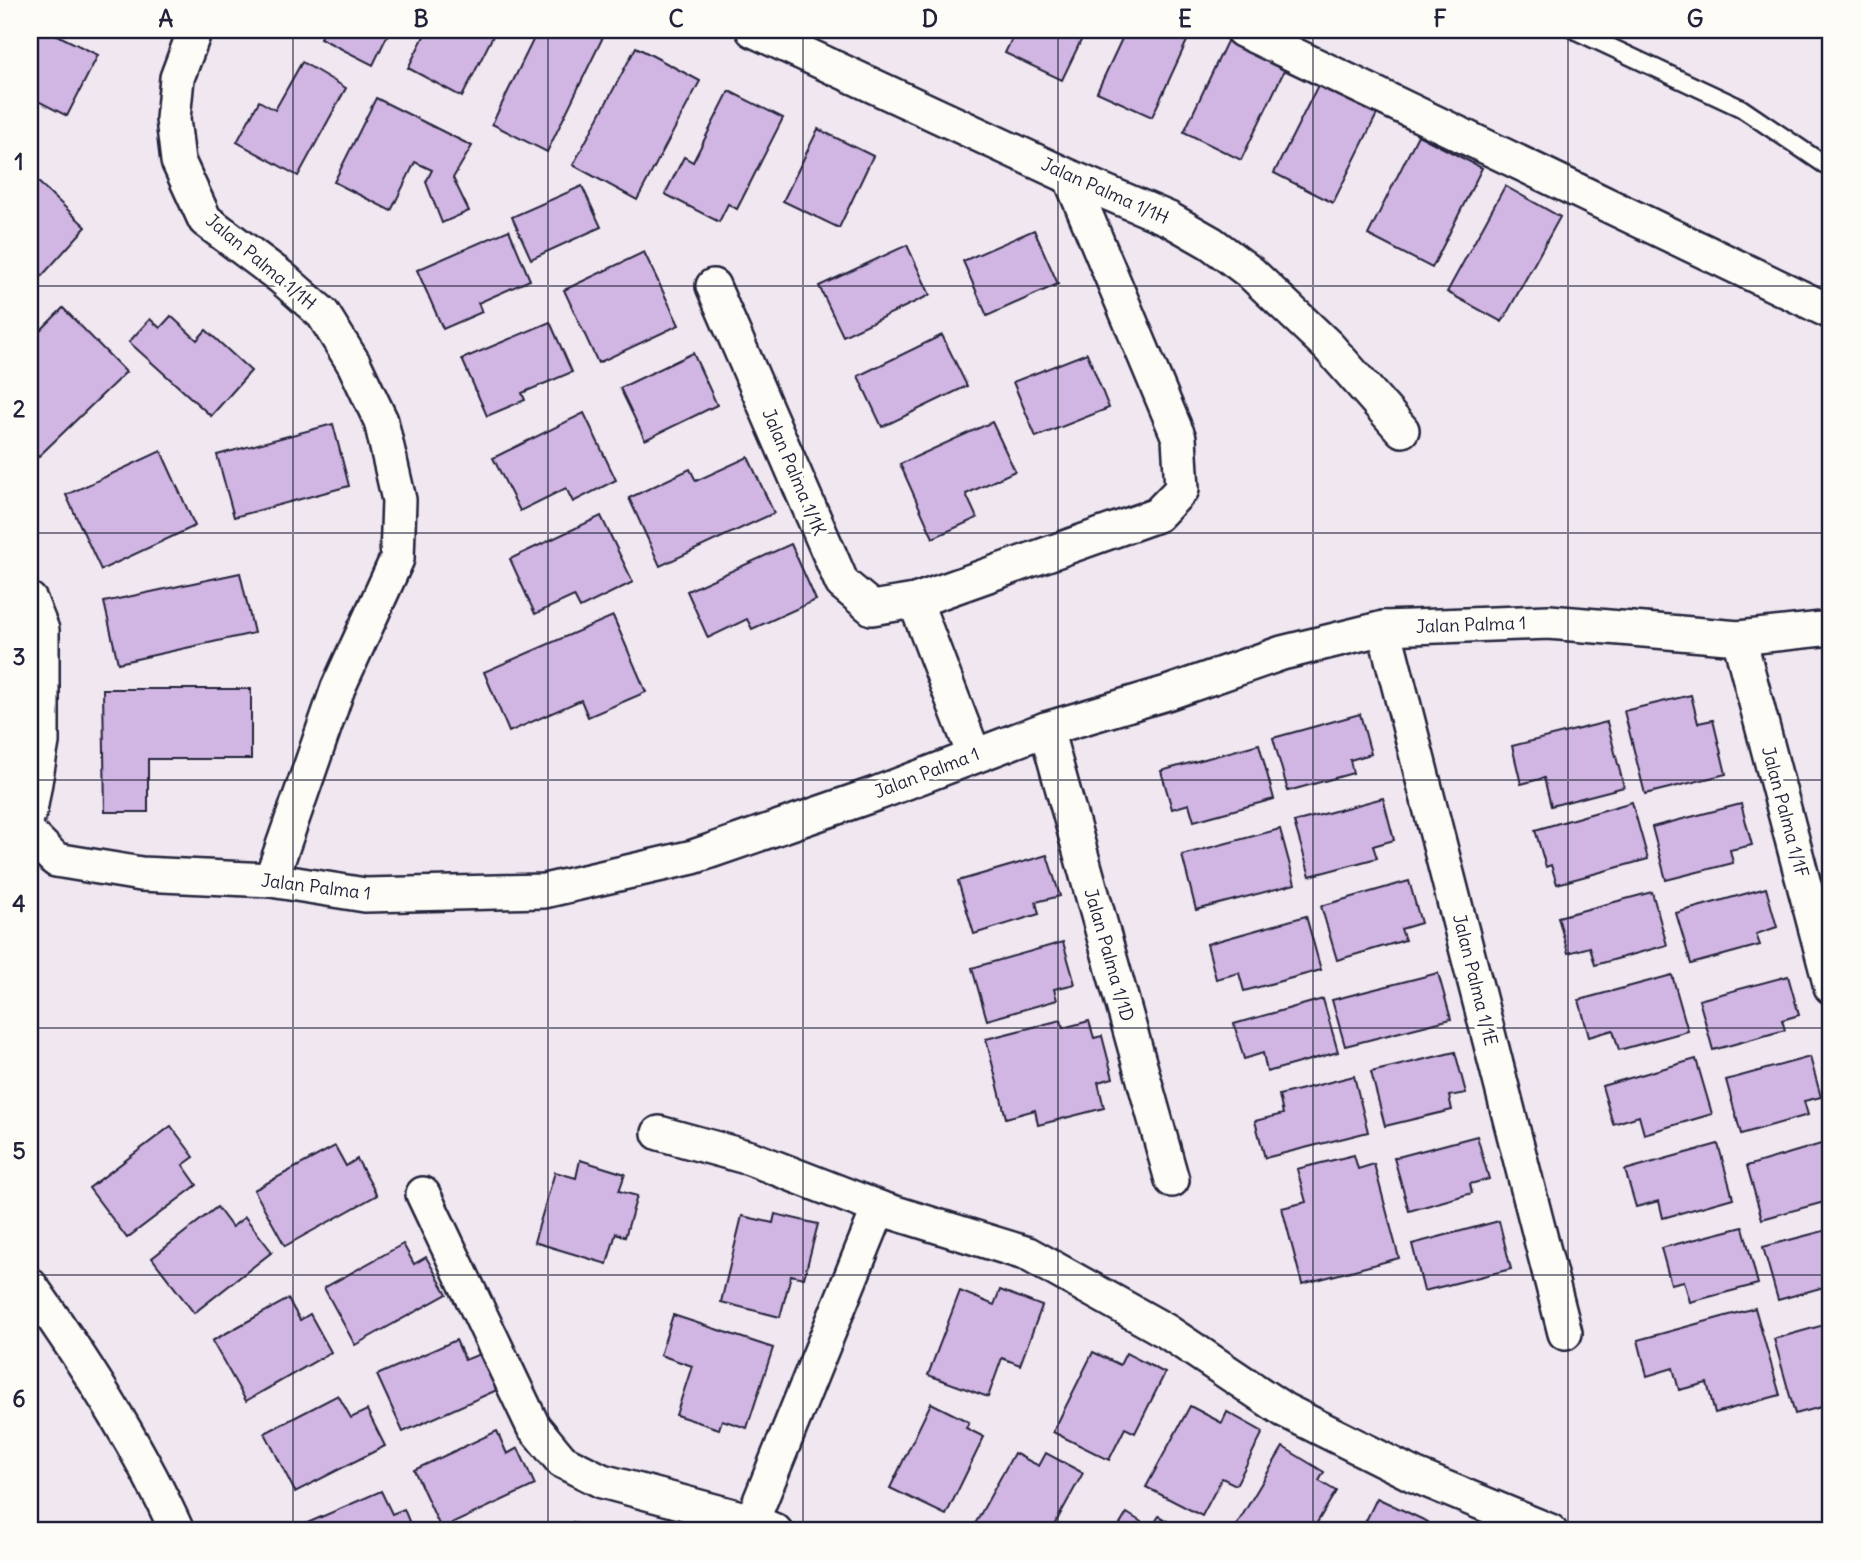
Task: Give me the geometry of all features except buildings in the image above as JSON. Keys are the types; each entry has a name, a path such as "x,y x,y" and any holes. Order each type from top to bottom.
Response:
{"street":[{"name":"Jalan Palma 1/1H","path":"195,30 177,78 173,119 178,161 205,220 281,277 323,314 354,364 381,421 399,500 397,559 338,688 271,880"},
{"name":"Jalan Palma 1/1H","path":"753,30 1070,177 1169,219 1211,243 1251,274 1328,346 1402,430"},
{"path":"1242,30 1831,312"},
{"name":"Jalan Palma 1/1K","path":"713,286 842,583 872,608 915,601 1157,515 1182,489 1179,438 1070,177"},
{"path":"30,600 42,630 42,742 30,811"},
{"path":"915,601 974,755"},
{"name":"Jalan Palma 1","path":"30,834 56,860 141,874 271,880 365,895 544,891 693,857 878,793 1046,729 1167,693 1282,653 1384,628 1549,622 1739,638 1831,628"},
{"name":"Jalan Palma 1/1E","path":"1384,628 1565,1333"},
{"name":"Jalan Palma 1/1F","path":"1739,638 1831,987"},
{"name":"Jalan Palma 1/1D","path":"1046,729 1172,1180"},
{"path":"659,1133 750,1158 878,1208 1028,1254 1166,1331 1284,1410 1414,1475 1550,1531"},
{"path":"423,1194 533,1426 562,1461 602,1481 763,1526 878,1208"},
{"path":"30,1284 116,1415 157,1487 177,1531"}],"lane":[{"path":"1574,30 1741,108 1831,169"}]}
